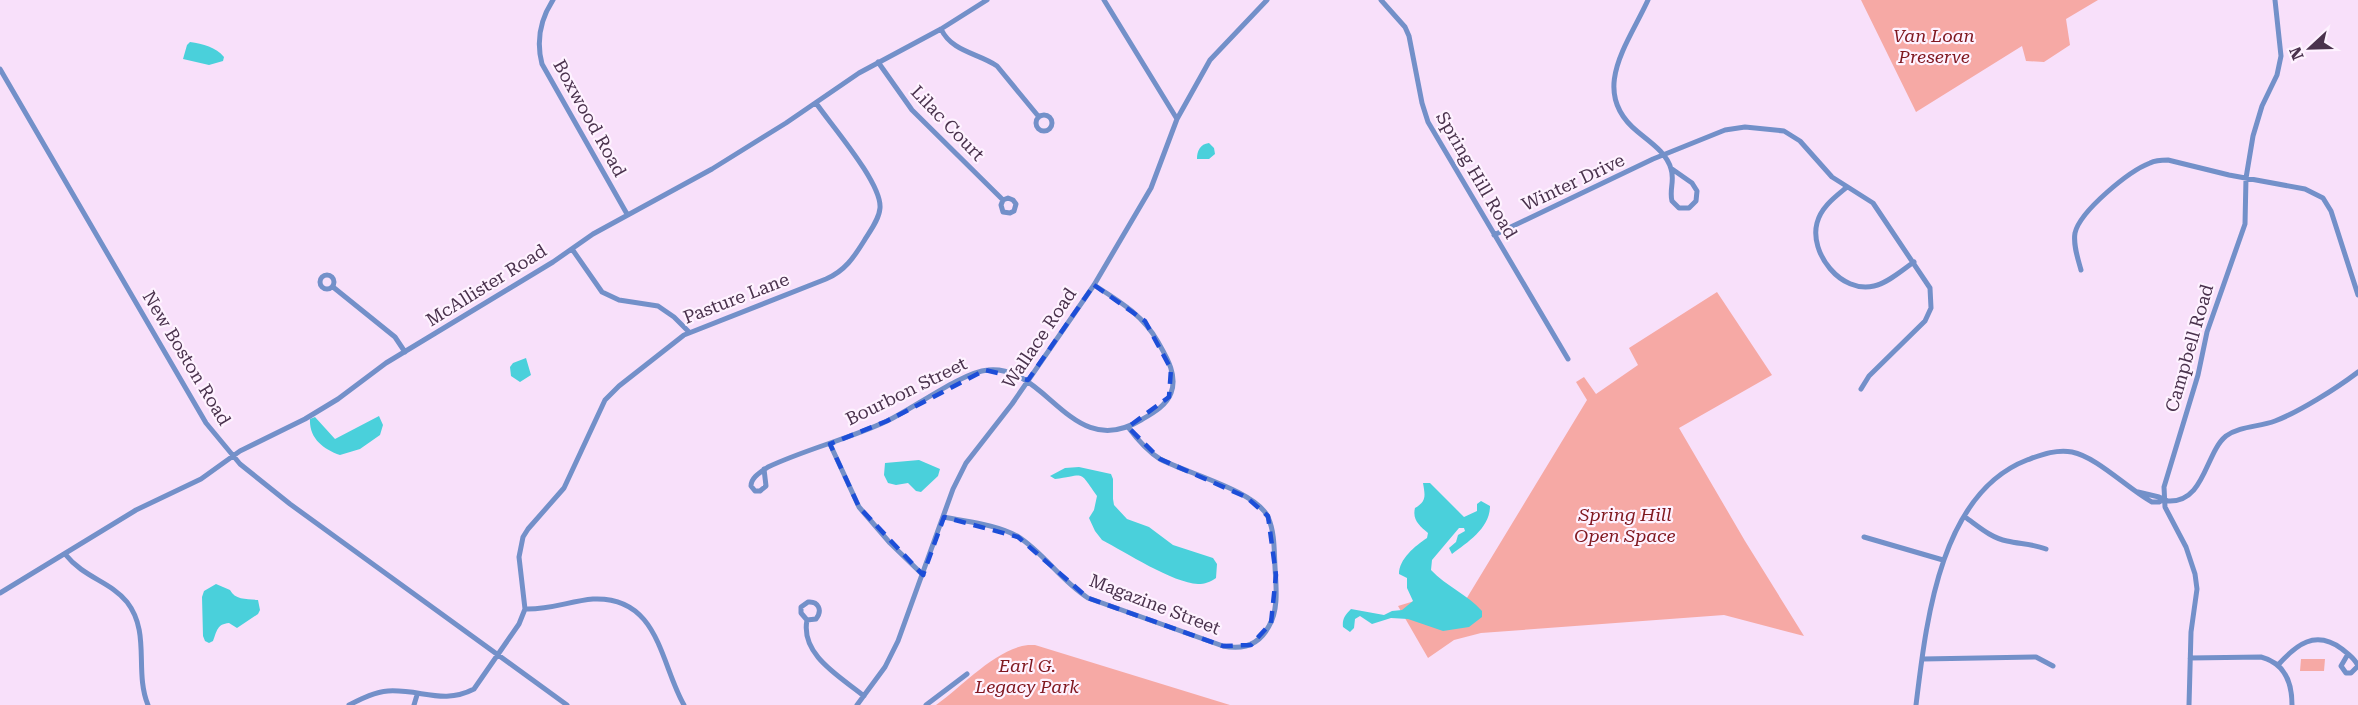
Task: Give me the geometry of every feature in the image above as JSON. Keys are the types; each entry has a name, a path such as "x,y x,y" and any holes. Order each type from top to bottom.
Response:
{"street":[{"name":"Boxwood Road","path":"554,0 544,16 539,35 538,45 543,64 627,214"},
{"name":"McAllister Road","path":"0,593 136,510 201,480 233,456 305,419 405,352 627,214 712,169 859,73 941,29 987,0"},
{"path":"1104,0 1177,119"},
{"name":"Wallace Road","path":"857,705 892,654 953,489 966,463 1028,381 1094,285 1151,188 1177,119 1216,52 1267,0"},
{"name":"Spring Hill Road","path":"1381,0 1405,27 1409,36 1428,122 1568,358"},
{"path":"1648,0 1616,68 1612,87 1613,96 1626,122 1663,154 1672,169 1692,183 1697,191 1696,201 1689,208 1679,208 1672,201 1672,169"},
{"name":"Campbell Road","path":"2164,499 2165,482 2196,382 2207,332 2245,224 2247,178 2257,120 2280,66 2280,41 2275,0"},
{"path":"941,29 946,40 953,46 997,66 1039,117"},
{"name":"Lilac Court","path":"878,62 912,110 1003,200"},
{"name":"New Boston Road","path":"0,69 193,402 233,456 277,495 567,705"},
{"name":"Pasture Lane","path":"525,609 519,557 521,543 528,529 564,488 605,400 671,343 689,332 835,275 850,262 874,225 880,206 876,187 816,103"},
{"name":"Winter Drive","path":"1494,235 1663,154 1689,146 1725,130 1745,127 1774,128 1784,131 1800,141 1825,171 1846,187"},
{"path":"2081,270 2075,238 2078,225 2091,209 2144,165 2158,160 2168,160 2305,189 2323,198 2331,211 2358,295"},
{"path":"1861,389 1869,376 1922,325 1930,312 1932,303 1930,288 1914,262 1880,211 1866,198 1846,187 1824,208 1816,225 1818,245 1835,274 1851,285 1871,286 1884,281 1914,262"},
{"path":"572,249 602,292 619,300 658,306 674,317 689,332"},
{"path":"1028,381 1046,398 1082,424 1101,430 1128,427 1155,411 1169,398 1173,388 1171,369 1151,329 1141,318 1094,285"},
{"path":"333,287 395,337 405,352"},
{"name":"Bourbon Street","path":"764,469 887,421 985,370 1012,373 1028,381"},
{"path":"1916,705 1933,595 1942,560 1965,518 1985,489 1999,475 2025,461 2052,452 2072,452 2081,455 2152,502 2164,499 2176,500 2194,489 2203,477 2220,443 2227,435 2284,417 2358,372"},
{"name":"Magazine Street","path":"944,517 999,529 1017,537 1071,587 1088,598 1223,646 1242,648 1251,645 1266,632 1271,623 1275,604 1274,545 1268,516 1262,508 1246,497 1160,459 1145,447 1128,427"},
{"path":"830,444 859,507 890,543 923,575"},
{"path":"2164,499 2196,574 2189,705"},
{"path":"1965,518 1993,536 2046,549"},
{"path":"1864,537 1942,560"},
{"path":"65,554 80,571 119,594 132,609 140,629 142,687 148,705"},
{"path":"349,705 379,692 398,692 447,700 466,695 480,681 519,624 525,609 543,609 600,599 630,608 645,620 657,636 684,705"},
{"path":"807,620 806,632 811,650 864,696"},
{"path":"2278,665 2297,646 2315,640 2334,644 2348,654"},
{"path":"1923,659 2036,657 2053,666"},
{"path":"2190,658 2261,657 2278,665 2284,671 2290,683 2292,705"},
{"path":"926,705 966,674"},
{"path":"414,705 417,695"}],"highlighted area":[{"path":"1094,285 1145,321 1171,369 1169,397 1128,427 1160,459 1246,497 1268,516 1276,575 1271,623 1251,645 1223,646 1088,598 1018,537 944,517 923,575 859,507 830,444 887,421 985,370 1028,380"}],"green space":[{"name":"Van Loan Preserve","path":"1861,0 2098,0 2066,19 2070,45 2044,62 2026,61 2022,46 1916,112"},
{"name":"Spring Hill Open Space","path":"1717,292 1772,375 1679,428 1804,636 1724,615 1481,633 1454,640 1428,658 1398,606 1434,595 1462,606 1587,400 1576,382 1584,377 1596,394 1638,365 1629,348"},
{"name":"Earl G. Legacy Park","path":"1035,645 1230,705 936,705 991,661 1016,648"},
{"path":"2301,659 2325,659 2324,671 2300,671"}],"water":[{"path":"190,42 213,48 224,57 223,61 209,65 183,59"},
{"path":"1209,143 1214,148 1215,154 1209,159 1197,159 1200,148"},
{"path":"526,358 531,375 520,382 511,376 510,367 513,363"},
{"path":"379,416 383,425 380,435 360,449 340,455 328,450 318,442 310,426 310,419 315,417 335,439"},
{"path":"919,460 940,469 938,476 921,492 916,491 908,483 896,485 888,483 884,475 885,463"},
{"path":"1079,467 1111,474 1114,505 1127,519 1149,527 1173,545 1213,558 1217,564 1216,578 1198,584 1176,578 1102,540 1089,518 1094,510 1097,496 1087,481 1080,476 1055,479 1050,476 1065,468"},
{"path":"1423,483 1430,483 1464,517 1477,511 1477,504 1481,501 1490,506 1486,521 1477,534 1452,554 1449,548 1456,542 1458,535 1465,531 1464,528 1459,528 1432,560 1431,570 1476,605 1482,611 1482,617 1469,627 1443,631 1408,619 1391,618 1372,624 1360,616 1355,619 1354,628 1350,632 1343,627 1343,624 1344,617 1351,609 1384,615 1402,610 1413,601 1407,588 1407,578 1399,574 1405,558 1427,538 1428,533 1417,522 1415,516 1415,508 1422,503 1424,497"},
{"path":"216,584 230,590 238,597 258,600 260,610 258,614 237,628 229,623 222,625 213,641 209,643 203,636 202,597 204,591"}]}
